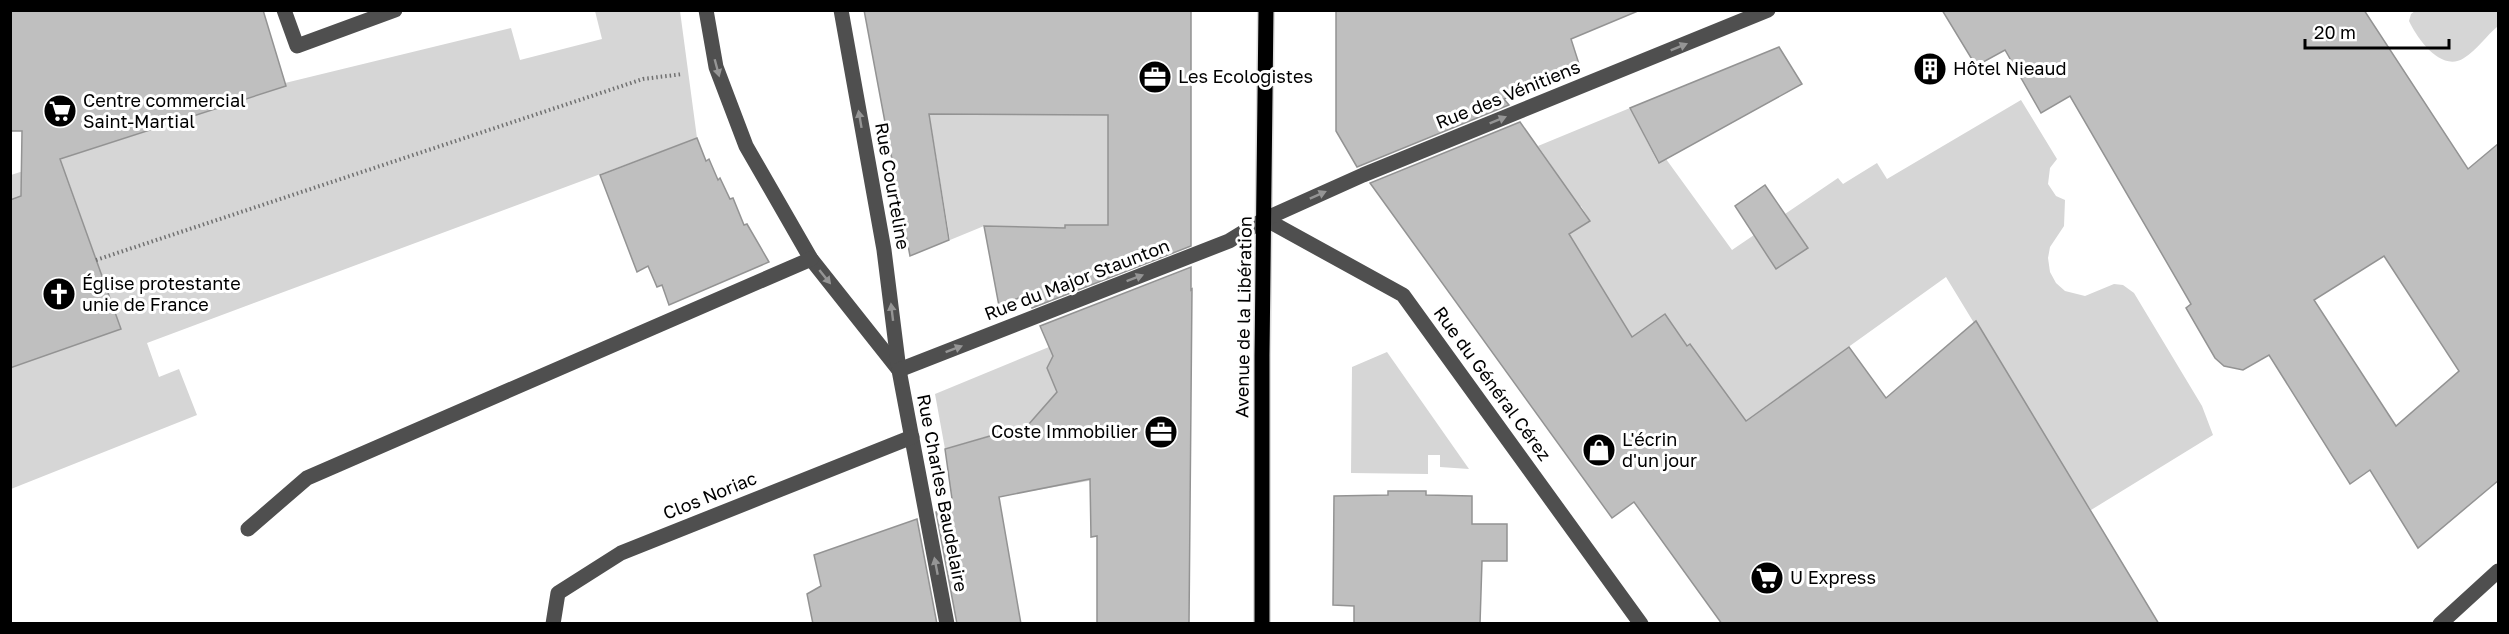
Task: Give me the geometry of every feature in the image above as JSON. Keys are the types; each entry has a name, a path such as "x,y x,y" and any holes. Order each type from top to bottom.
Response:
{"main road":[{"name":"Avenue de la Libération","path":"1262,624 1266,10"}],"street":[{"path":"284,10 297,46 395,10"},
{"path":"706,10 716,67 746,146 811,259 899,370"},
{"name":"Rue Courteline","path":"841,10 884,250 899,370"},
{"name":"Rue des Vénitiens","path":"1264,219 1363,175 1768,10"},
{"name":"Rue du Major Staunton","path":"899,370 1229,241 1264,219"},
{"name":"Rue du Général Cérez","path":"1264,219 1403,295 1641,624"},
{"path":"248,529 308,478 811,259"},
{"name":"Rue Charles Baudelaire","path":"899,370 947,624"},
{"name":"Clos Noriac","path":"553,624 558,593 621,553 912,437"},
{"path":"2440,624 2499,571"}],"path":[{"path":"96,260 643,78 688,74 716,67"}],"shaded area":[{"path":"595,11 680,11 697,138 147,343 159,377 179,369 197,415 11,489 10,368 121,329 68,180 11,200 11,175 286,86 285,83 511,28 520,60 602,39"},
{"path":"2415,11 2498,11 2498,26 2464,58 2447,61 2431,51 2418,36 2409,21 2411,14"},
{"path":"2021,100 2057,159 2050,168 2048,184 2056,196 2065,200 2064,226 2050,247 2048,258 2050,272 2056,283 2065,291 2085,296 2114,284 2123,285 2134,293 2202,406 2213,435 2091,510 2053,452 1976,321 1974,323 1946,277 1674,472 1690,344 1687,346 1665,315 1622,364 1561,230 1571,233 1590,221 1581,206 1573,211 1563,196 1558,175 1538,146 1630,108 1658,163 1666,159 1732,250 1754,235 1776,269 1808,248 1785,214 1838,178 1843,184 1877,163 1887,179"},
{"path":"929,113 1108,115 1108,225 1066,225 1065,228 984,226 950,240"},
{"path":"1049,347 1067,391 1053,396 1048,402 1054,416 1105,478 1032,491 1019,427 945,449 935,394"},
{"path":"1387,352 1469,469 1440,467 1440,455 1428,455 1428,474 1351,473 1352,367"}],"building":[{"path":"10,10 263,10 286,86 60,159 121,329 10,368 10,200 21,196 22,131 10,131"},
{"path":"864,10 1191,10 1191,246 1032,308 1026,295 999,306 984,226 1065,228 1065,225 1108,225 1108,115 929,114 949,240 910,256"},
{"path":"1336,10 1638,11 1571,39 1580,67 1504,99 1509,105 1357,167 1336,131"},
{"path":"1942,10 2364,10 2468,169 2499,143 2499,480 2418,548 2370,470 2350,484 2269,355 2243,370 2224,366 2215,358 2186,308 2191,304 2070,96 2041,113 2005,50 1976,66","holes":["2384,256 2459,371 2396,426 2314,300"]},
{"path":"1779,47 1802,84 1659,163 1630,108"},
{"path":"1520,122 1590,221 1569,234 1632,337 1665,314 1687,346 1690,344 1746,421 1849,347 1886,398 1976,321 2159,624 1722,624 1634,502 1612,518 1370,183"},
{"path":"697,138 706,161 709,159 718,180 720,178 730,199 733,198 744,225 747,224 769,262 669,305 662,285 657,287 648,266 637,272 600,175"},
{"path":"1765,185 1808,248 1776,269 1735,206"},
{"path":"1191,267 1189,624 1097,624 1097,536 1091,537 1090,479 999,497 1021,624 957,624 936,512 953,506 945,449 1028,425 1057,392 1047,368 1053,356 1040,326"},
{"path":"1388,491 1426,491 1426,495 1472,496 1472,524 1507,524 1507,561 1482,561 1480,624 1354,624 1354,606 1333,605 1334,496 1388,495"},
{"path":"917,519 937,624 813,624 807,594 821,586 814,555"}],"place":[{"name":"Hôtel Nieaud","path":"1930,69"},
{"name":"Les Ecologistes","path":"1155,77"},
{"name":"Centre commercial Saint-Martial","path":"60,111"},
{"name":"Église protestante unie de France","path":"59,294"},
{"name":"Coste Immobilier","path":"1161,432"},
{"name":"L'écrin d'un jour","path":"1599,450"},
{"name":"U Express","path":"1767,578"}]}
